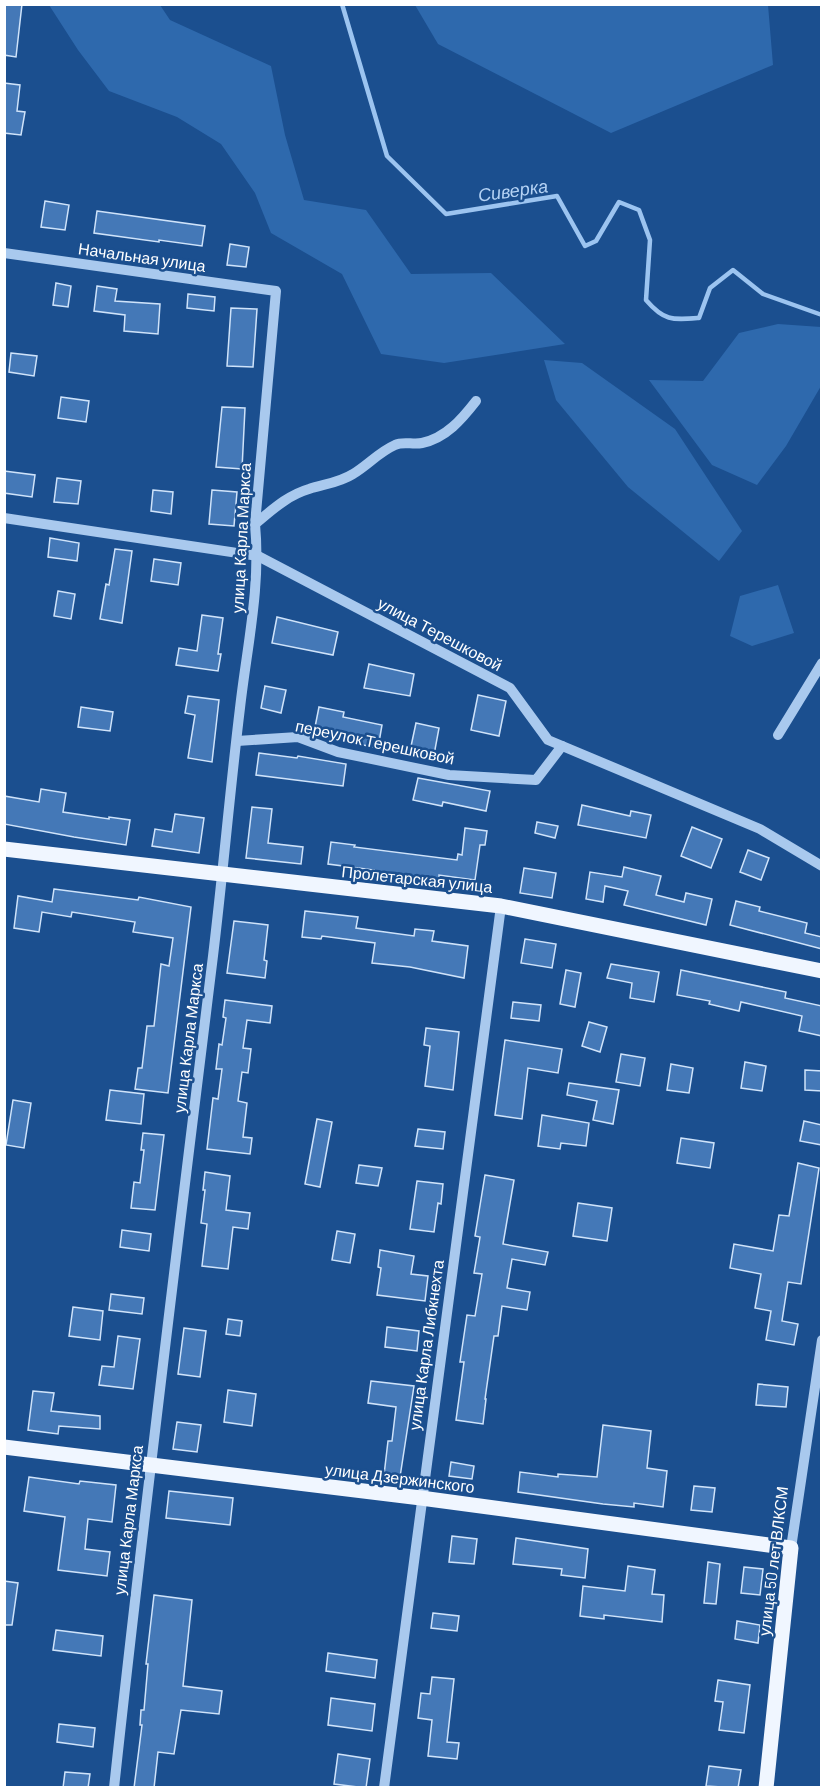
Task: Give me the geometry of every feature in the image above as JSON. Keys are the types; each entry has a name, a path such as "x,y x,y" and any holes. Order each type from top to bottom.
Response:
{"main road":[{"name":"Пролетарская улица","path":"4,849 501,906 822,971"},
{"name":"улица Дзержинского","path":"4,1447 421,1498 791,1548"},
{"name":"улица 50 лет ВЛКСМ","path":"766,1788 791,1548"}],"street":[{"name":"Начальная улица","path":"4,253 276,291"},
{"name":"улица Карла Маркса","path":"114,1788 149,1466 256,590 258,556 255,524 276,291"},
{"path":"255,524 284,500 354,474 377,455 397,444 423,443 443,434 453,428 476,401"},
{"name":"улица Терешковой","path":"4,518 258,556 510,688 548,740 760,829 822,866"},
{"path":"778,735 822,663"},
{"name":"переулок Терешковой","path":"237,741 298,737 338,752 449,775 536,780 562,746"},
{"name":"улица Карла Либкнехта","path":"384,1788 501,906"},
{"name":"улица 50 лет ВЛКСМ","path":"791,1548 822,1340"}],"shaded area":[{"path":"49,5 160,5 170,20 271,66 285,135 304,200 366,210 411,274 491,273 565,344 444,363 381,354 342,274 271,233 255,193 221,144 177,117 109,91 78,50"},
{"path":"415,5 768,5 773,65 611,133 438,44"},
{"path":"778,324 821,327 821,386 786,446 757,485 712,465 649,380 703,381 739,333"},
{"path":"544,360 582,363 675,429 742,531 719,561 628,487 556,400"},
{"path":"778,585 794,633 752,646 730,636 740,596"}],"building":[{"path":"4,4 22,4 16,57 4,55"},
{"path":"4,83 20,85 17,111 25,112 21,135 4,133"},
{"path":"45,201 69,205 65,230 41,227"},
{"path":"97,211 205,226 202,246 94,233"},
{"path":"230,244 249,247 246,267 227,265"},
{"path":"56,283 71,286 68,307 53,305"},
{"path":"97,286 117,289 115,301 160,304 158,334 124,331 125,315 94,311"},
{"path":"188,294 215,297 214,311 187,308"},
{"path":"231,308 257,309 253,367 227,366"},
{"path":"11,353 37,356 34,376 9,372"},
{"path":"61,397 89,401 86,422 58,418"},
{"path":"222,407 245,408 242,469 216,467"},
{"path":"4,471 35,475 32,497 4,493"},
{"path":"57,478 81,481 78,504 54,502"},
{"path":"153,490 173,492 171,514 151,511"},
{"path":"212,490 237,492 234,526 209,524"},
{"path":"50,538 79,543 77,561 48,557"},
{"path":"115,549 132,551 122,623 100,619"},
{"path":"154,559 181,563 178,585 151,581"},
{"path":"58,591 75,594 71,619 54,616"},
{"path":"202,615 223,618 218,671 176,665 179,648 197,651"},
{"path":"277,617 338,632 333,655 272,643"},
{"path":"369,664 414,674 410,696 364,688"},
{"path":"265,686 286,690 281,713 261,708"},
{"path":"478,695 506,701 499,736 471,730"},
{"path":"188,696 219,700 212,762 188,758 195,715 185,713"},
{"path":"81,707 113,712 110,731 78,727"},
{"path":"319,707 344,712 343,717 382,725 378,748 358,744 358,741 314,732"},
{"path":"416,723 439,728 434,755 410,751"},
{"path":"259,753 297,758 298,756 346,764 343,786 256,775"},
{"path":"418,778 490,791 486,811 443,802 442,806 413,800"},
{"path":"41,789 66,793 63,812 130,820 126,845 4,824 4,796 39,802"},
{"path":"582,805 630,816 631,811 651,815 646,838 578,825"},
{"path":"252,807 272,809 268,843 303,847 301,864 246,858"},
{"path":"175,814 204,818 199,853 152,846 155,829 172,832"},
{"path":"537,822 558,826 555,838 535,833"},
{"path":"692,827 722,839 711,868 681,856"},
{"path":"465,828 487,831 485,845 480,845 475,880 439,875 439,880 328,864 331,842 457,860 458,854 462,855"},
{"path":"748,850 769,858 761,880 740,872"},
{"path":"624,867 661,876 656,895 684,902 686,893 712,899 706,925 624,905 628,891 605,886 603,902 586,899 590,872 622,877"},
{"path":"524,868 556,873 552,898 520,893"},
{"path":"54,889 138,900 139,897 191,907 168,1093 135,1089 138,1068 142,1068 147,1026 154,1026 161,964 169,966 173,938 133,932 135,922 72,912 71,917 42,912 39,932 14,928 18,896 52,902"},
{"path":"736,901 760,907 759,911 807,923 805,933 822,937 822,949 730,925"},
{"path":"305,911 358,917 356,928 414,936 415,929 434,931 432,941 468,946 464,978 410,967 372,963 375,943 322,936 321,939 302,937"},
{"path":"234,921 268,925 264,960 267,961 265,978 227,973"},
{"path":"525,939 556,944 552,968 521,963"},
{"path":"611,964 659,972 654,1002 630,998 632,983 607,978"},
{"path":"566,970 581,973 575,1007 560,1004"},
{"path":"681,970 786,992 785,998 822,1006 822,1036 799,1031 802,1016 741,1002 739,1011 709,1004 710,1001 677,995"},
{"path":"225,1000 272,1006 270,1023 247,1020 243,1048 251,1049 248,1073 242,1072 238,1101 247,1103 243,1137 252,1138 250,1154 207,1149 213,1098 218,1099 222,1069 216,1069 219,1044 222,1045 226,1018 223,1017"},
{"path":"513,1002 541,1005 539,1021 511,1018"},
{"path":"589,1022 607,1027 600,1052 582,1046"},
{"path":"426,1028 459,1032 453,1090 425,1086 430,1046 424,1045"},
{"path":"505,1040 562,1049 558,1073 528,1068 522,1119 495,1115"},
{"path":"621,1054 645,1058 640,1086 616,1082"},
{"path":"745,1062 766,1066 762,1091 741,1088"},
{"path":"671,1064 693,1068 689,1093 667,1090"},
{"path":"805,1070 822,1071 822,1091 805,1090"},
{"path":"569,1083 619,1090 613,1124 593,1120 597,1101 567,1095"},
{"path":"110,1090 144,1094 141,1124 106,1120"},
{"path":"13,1100 31,1103 24,1148 6,1145"},
{"path":"542,1115 589,1123 586,1146 561,1143 560,1149 538,1146"},
{"path":"317,1119 332,1122 320,1187 305,1184"},
{"path":"804,1121 822,1125 822,1145 800,1141"},
{"path":"418,1129 445,1132 443,1149 415,1146"},
{"path":"143,1133 164,1135 155,1210 131,1208 134,1182 140,1183 144,1150 141,1150"},
{"path":"681,1138 714,1143 710,1168 677,1163"},
{"path":"798,1163 819,1168 801,1284 788,1282 782,1321 798,1324 794,1345 766,1340 771,1311 755,1308 761,1274 730,1268 734,1244 773,1251 779,1215 789,1216"},
{"path":"359,1165 382,1168 378,1186 356,1183"},
{"path":"205,1172 230,1176 226,1210 250,1213 248,1229 233,1227 228,1269 202,1266 207,1224 201,1223"},
{"path":"485,1175 514,1180 503,1244 548,1252 545,1265 512,1259 507,1288 530,1292 527,1310 502,1306 498,1336 494,1336 483,1424 456,1420 464,1362 460,1362 467,1315 475,1316 482,1274 474,1273 480,1237 475,1236"},
{"path":"417,1181 443,1184 434,1232 410,1229"},
{"path":"578,1203 612,1208 607,1241 573,1236"},
{"path":"122,1230 151,1234 149,1251 120,1247"},
{"path":"337,1231 355,1234 350,1263 332,1260"},
{"path":"380,1250 414,1256 411,1274 428,1276 425,1301 377,1295 381,1268 378,1267"},
{"path":"111,1294 144,1298 142,1314 109,1310"},
{"path":"73,1307 103,1311 100,1340 69,1336"},
{"path":"228,1319 242,1321 240,1336 226,1334"},
{"path":"387,1327 419,1331 417,1351 385,1347"},
{"path":"184,1328 206,1331 200,1377 178,1374"},
{"path":"118,1336 140,1339 133,1389 99,1385 102,1366 114,1367"},
{"path":"371,1381 414,1386 400,1477 384,1475 388,1441 392,1441 396,1407 368,1403"},
{"path":"758,1384 788,1387 786,1407 756,1405"},
{"path":"228,1390 256,1394 252,1426 224,1422"},
{"path":"33,1391 54,1393 51,1411 100,1416 100,1429 59,1426 58,1434 28,1430"},
{"path":"177,1422 201,1425 197,1452 173,1449"},
{"path":"603,1425 651,1431 647,1468 667,1471 663,1507 634,1503 634,1507 603,1504 518,1492 520,1472 558,1477 558,1474 597,1477"},
{"path":"451,1462 474,1466 472,1479 449,1476"},
{"path":"29,1477 79,1484 80,1481 116,1485 112,1522 88,1519 85,1549 110,1552 107,1576 58,1570 65,1517 24,1511"},
{"path":"694,1486 715,1488 712,1512 691,1510"},
{"path":"169,1491 233,1498 230,1525 166,1518"},
{"path":"452,1536 477,1539 474,1564 449,1562"},
{"path":"516,1538 588,1549 585,1578 561,1575 562,1569 513,1564"},
{"path":"708,1562 720,1564 716,1604 704,1603"},
{"path":"628,1566 655,1570 652,1594 664,1595 662,1622 604,1615 604,1619 580,1616 583,1586 625,1591"},
{"path":"744,1567 763,1569 760,1595 741,1593"},
{"path":"4,1581 18,1583 12,1625 4,1625"},
{"path":"154,1595 192,1600 183,1686 222,1691 219,1714 181,1710 174,1754 158,1752 154,1788 134,1788 142,1725 140,1725 141,1710 144,1710 148,1664 146,1664"},
{"path":"433,1613 459,1616 457,1631 431,1628"},
{"path":"737,1621 760,1625 758,1643 735,1639"},
{"path":"56,1630 103,1636 101,1656 53,1650"},
{"path":"328,1653 377,1660 375,1678 326,1671"},
{"path":"432,1677 454,1679 447,1742 459,1743 457,1759 428,1756 432,1720 418,1718 421,1693 430,1694"},
{"path":"718,1680 750,1685 744,1733 719,1730 723,1702 715,1701"},
{"path":"331,1698 375,1704 372,1731 328,1725"},
{"path":"59,1724 95,1728 93,1747 57,1742"},
{"path":"338,1754 370,1759 366,1788 334,1784"},
{"path":"709,1766 741,1770 738,1788 706,1786"},
{"path":"65,1772 90,1774 88,1788 63,1788"}],"waterway":[{"name":"Сиверка","path":"342,4 387,156 446,214 557,196 585,246 596,241 619,202 639,210 650,240 646,300 658,312 675,319 699,318 710,288 733,270 763,294 822,315"}]}
